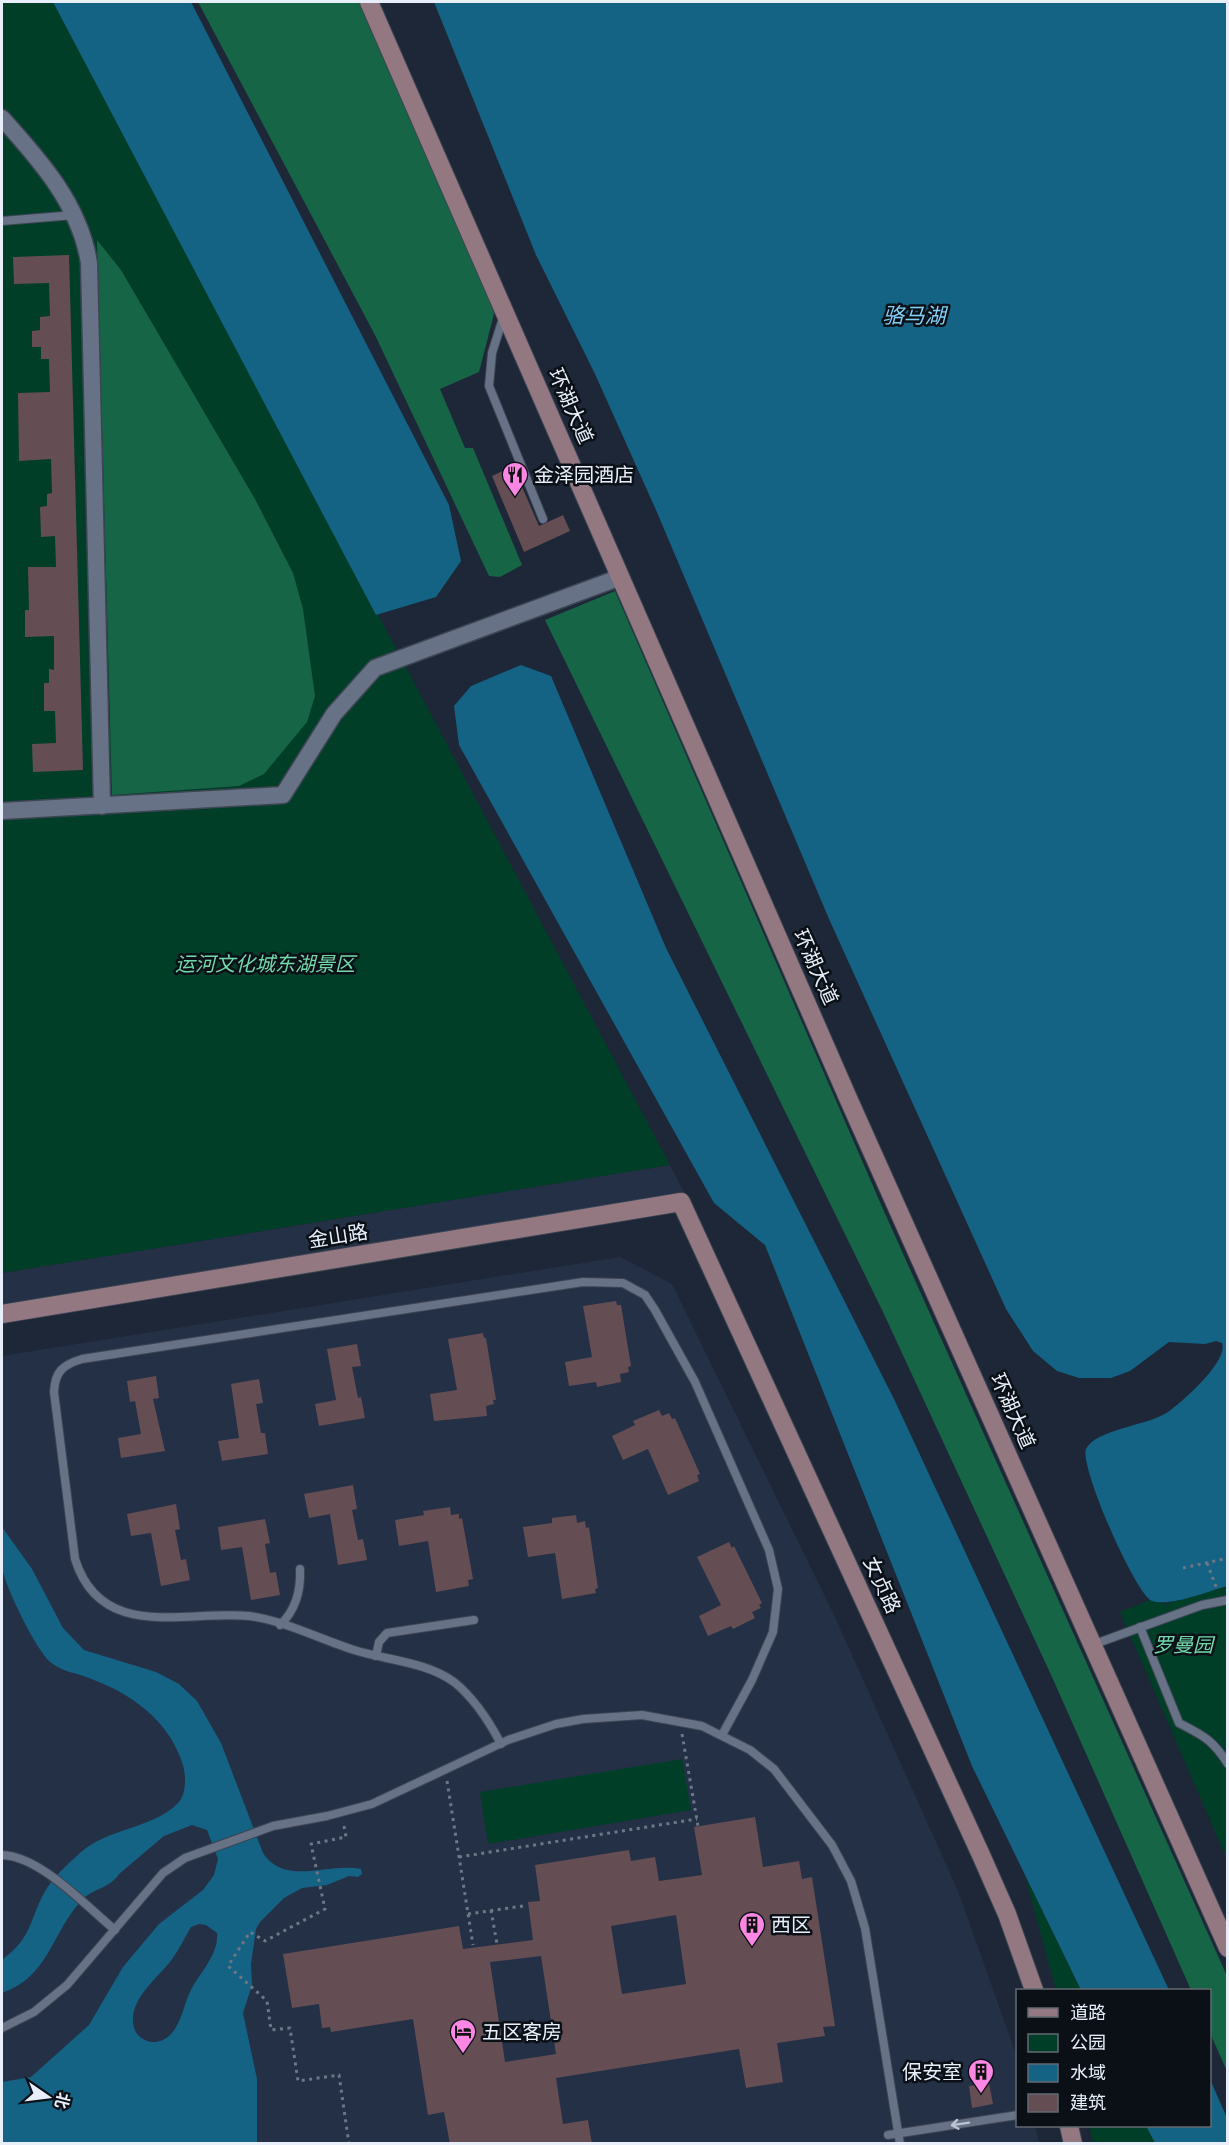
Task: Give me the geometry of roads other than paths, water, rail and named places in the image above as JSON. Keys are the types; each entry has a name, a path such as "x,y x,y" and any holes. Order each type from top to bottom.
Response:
{"main road":[{"name":"环湖大道","path":"369,2 848,1098 1227,1948"},
{"name":"金山路","path":"2,1314 681,1202"},
{"name":"女贞路","path":"681,1202 981,1855 1007,1914 1034,1989"},
{"path":"1069,2127 1073,2144"}],"street":[{"path":"2,118 51,177 74,215 86,244 89,263 102,806"},
{"path":"2,811 283,795 334,714 375,668 621,577"}],"lane":[{"path":"2,221 74,215"},
{"path":"505,312 492,353 489,386 543,519"},
{"path":"501,1744 482,1712 453,1681 429,1670 376,1656 250,1616 177,1618 130,1613 103,1601 87,1586 75,1559 54,1400 54,1382 61,1368 82,1359 583,1282 623,1283 645,1296 695,1382 769,1550 778,1589 777,1618 767,1650 722,1735"},
{"path":"280,1625 289,1617 297,1600 300,1569"},
{"path":"1092,1645 1202,1605 1227,1600"},
{"path":"376,1656 379,1642 387,1633 474,1620"},
{"path":"1140,1627 1179,1723 1208,1738 1218,1748 1227,1764"},
{"path":"2,2028 34,2012 67,1985 163,1874 185,1858 273,1826 341,1813 372,1804 501,1744 556,1724 584,1719 642,1715 680,1720 722,1735 740,1743 774,1769 818,1825 852,1881 865,1928 899,2139"},
{"path":"2,1855 19,1857 49,1875 115,1930"},
{"path":"888,2136 899,2139 1016,2115"}],"water":[{"path":"53,2 191,2 449,505 461,561 436,597 376,615"},
{"name":"骆马湖","path":"434,2 1227,2 1227,1586 1169,1602 1152,1601 1144,1593 1122,1554 1099,1502 1086,1460 1086,1449 1100,1437 1159,1417 1183,1400 1212,1370 1222,1351 1222,1343 1216,1341 1205,1344 1169,1342 1130,1371 1111,1378 1079,1378 1057,1371 1033,1351 1006,1309 829,919 656,510 595,374 536,255"},
{"path":"521,665 551,676 666,948 894,1399 1169,1989 1081,1989 972,1766 765,1245 714,1203 459,745 454,706 471,686"},
{"path":"2,1527 32,1569 63,1628 84,1650 156,1672 179,1684 197,1701 221,1743 263,1853 272,1863 283,1869 295,1871 361,1869 362,1874 358,1877 349,1876 327,1885 302,1888 284,1898 256,1929 251,1964 252,1985 243,2013 257,2079 257,2143 2,2143 2,2082 31,2077 89,2025 123,1967 159,1924 203,1890 214,1875 218,1859 207,1830 192,1825 164,1836 111,1883 86,1896 63,1926 40,1965 18,1985 2,1993 2,1960 24,1937 47,1887 65,1867 91,1845 167,1812 183,1795 185,1780 183,1765 177,1749 168,1734 145,1709 132,1699 102,1683 58,1667 43,1654 22,1617 2,1568","holes":["199,1924 206,1925 217,1933 215,1949 189,1994 177,2026 161,2041 145,2040 138,2035 133,2025 136,2004 173,1958 191,1927"]},
{"path":"1211,2081 1227,2118 1227,2143 1155,2143 1147,2127 1211,2127"}],"place":[{"name":"金泽园酒店","path":"515,498"},
{"name":"西区","path":"752,1948"},
{"name":"五区客房","path":"463,2055"},
{"name":"保安室","path":"981,2095"}],"park label":[{"name":"运河文化城东湖景区","path":"265,964"},
{"name":"罗曼园","path":"1183,1645"}]}
